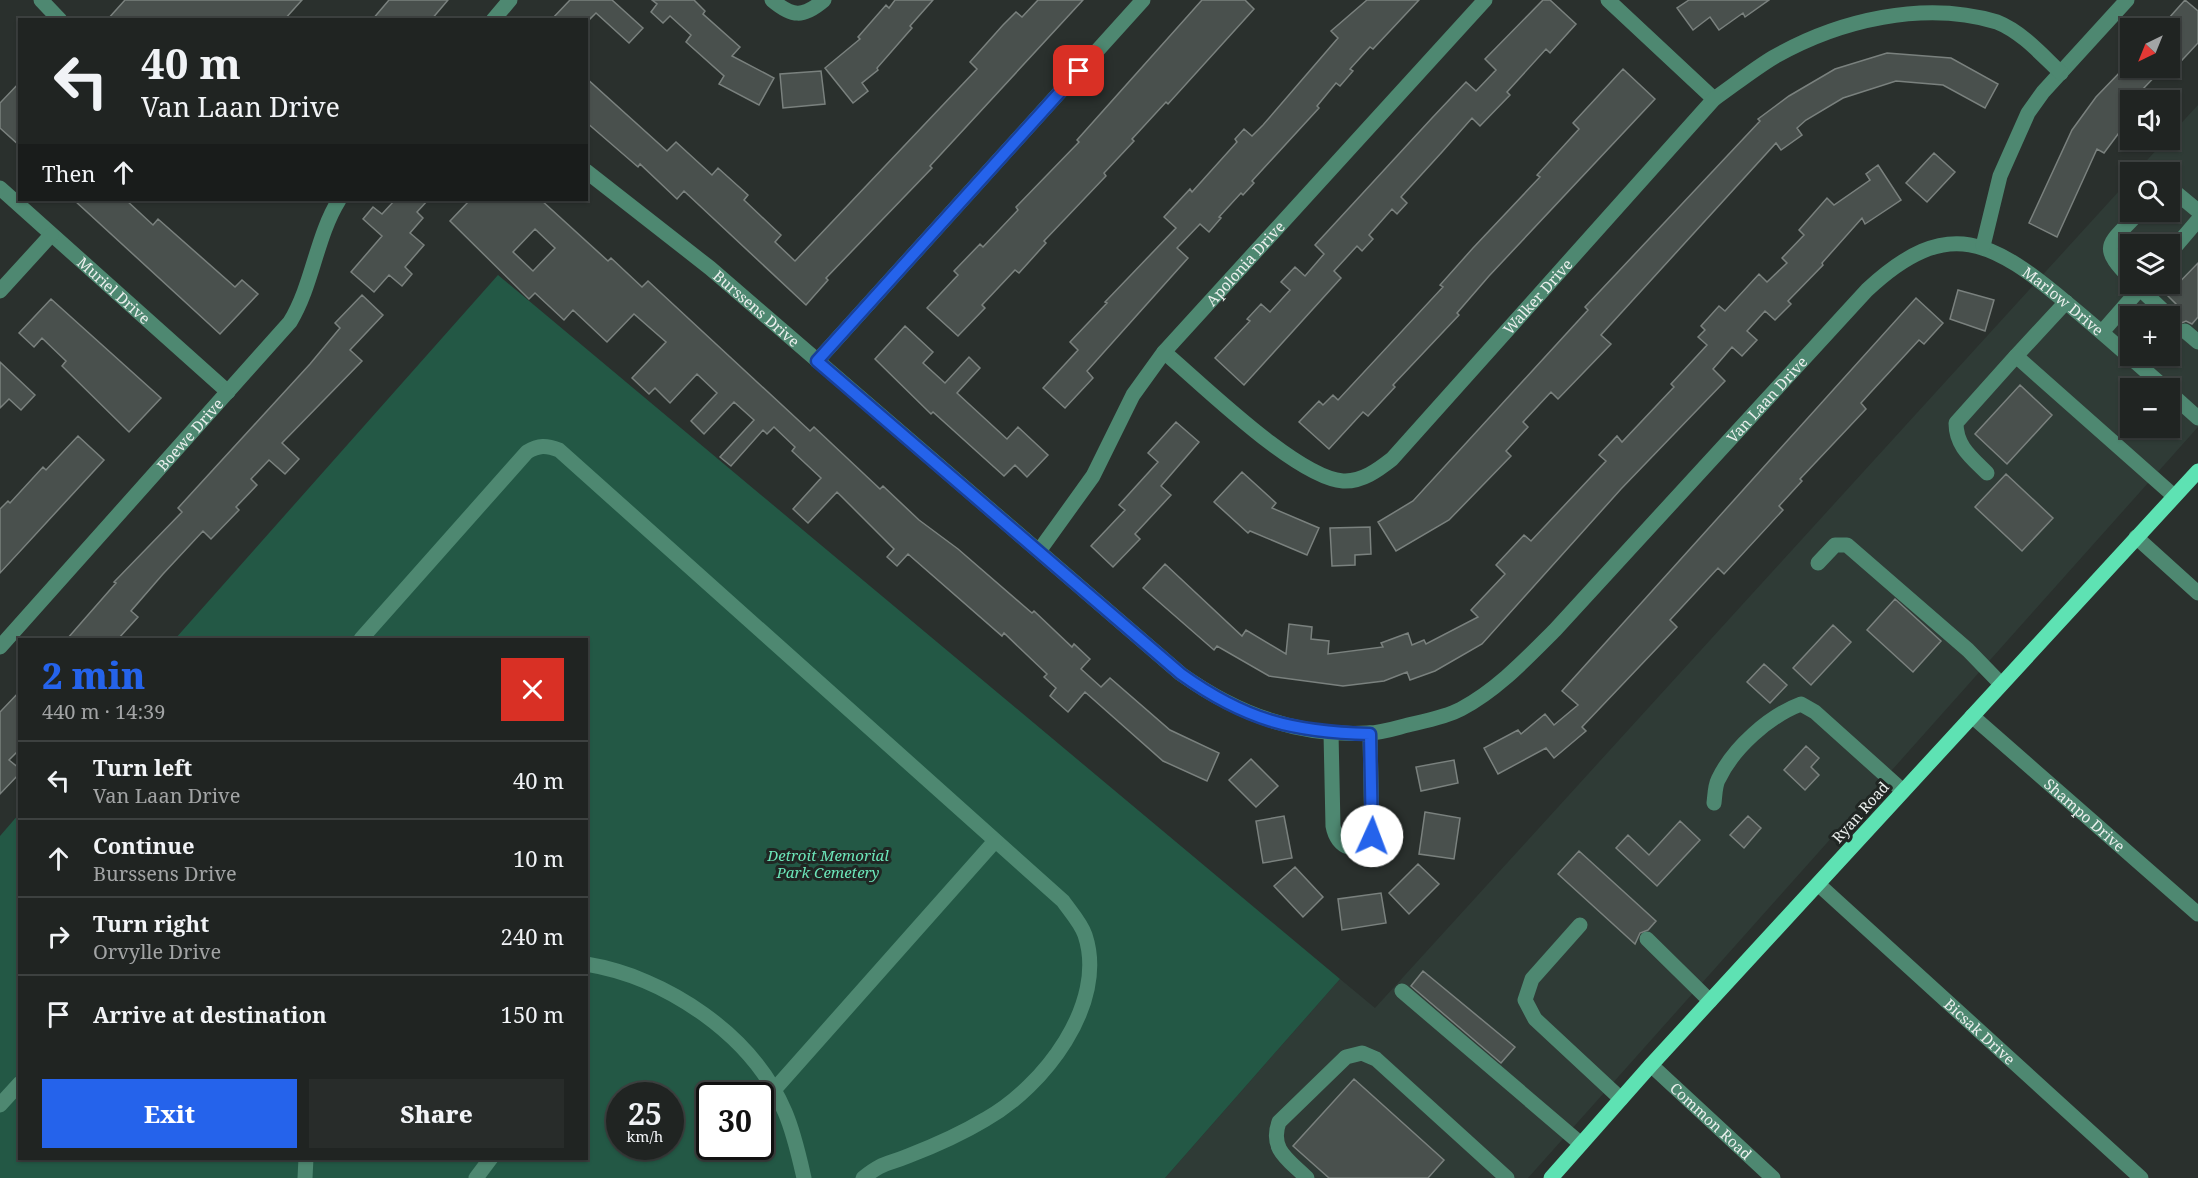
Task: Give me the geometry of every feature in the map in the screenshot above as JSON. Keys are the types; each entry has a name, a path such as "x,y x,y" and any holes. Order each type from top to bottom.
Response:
{"main road":[{"name":"Ryan Road","path":"1551,1178 1651,1065 2198,471"}],"street":[{"path":"41,0 58,18"},
{"path":"495,18 510,0"},
{"path":"772,0 784,10 796,14 811,11 824,0"},
{"path":"817,361 1143,0"},
{"name":"Apolonia Drive","path":"1039,551 1094,476 1133,395 1164,352 1485,0"},
{"path":"1608,0 1714,99"},
{"path":"1983,246 2000,176 2028,113 2127,0"},
{"path":"1915,4 1998,22 2028,41 2061,73"},
{"name":"Walker Drive","path":"1164,352 1283,453 1304,467 1321,476 1343,481 1373,473 1392,459 1714,99 1773,58 1812,38 1848,24 1915,4"},
{"name":"Burssens Drive","path":"588,173 710,268 1181,674 1209,694 1243,712 1286,726 1331,733"},
{"name":"Muriel Drive","path":"0,188 228,392"},
{"path":"2180,196 2198,211"},
{"name":"Boewe Drive","path":"0,646 290,322 303,301 326,226 338,201"},
{"path":"2180,241 2198,220"},
{"path":"2120,267 2111,259 2109,251 2111,243 2130,222"},
{"path":"0,291 51,235"},
{"name":"Van Laan Drive","path":"1331,733 1370,734 1459,710 1515,671 1880,278 1916,252 1940,245 1983,246"},
{"name":"Marlow Drive","path":"1983,246 2016,262 2102,332 2154,378"},
{"path":"2102,332 2129,294"},
{"path":"2147,294 2159,306"},
{"path":"1987,472 1962,448 1956,437 1956,423 2066,302"},
{"path":"2185,331 2198,342"},
{"path":"2016,356 2174,496"},
{"path":"2180,402 2198,418"},
{"path":"362,638 527,452 536,447 548,445 559,450 995,841 1028,867 1063,901 1085,935 1090,973 1084,1006 1071,1034 1019,1096 988,1118 905,1158 881,1164 864,1178"},
{"path":"2136,537 2198,593"},
{"path":"1818,563 1835,545 1847,545 1968,650 2001,684"},
{"path":"1714,803 1716,782 1725,767 1753,736 1785,710 1801,704 1815,712 1903,791"},
{"name":"Shampo Drive","path":"1972,717 2198,914"},
{"path":"1331,733 1335,838 1342,845 1352,848 1360,847 1372,836 1370,734"},
{"path":"801,1177 785,1112 774,1090 995,841"},
{"name":"Bicsak Drive","path":"1818,884 2141,1178"},
{"path":"1580,925 1532,979 1525,1000 1535,1019 1621,1099"},
{"path":"1647,939 1710,1001"},
{"path":"588,965 647,980 689,1003 726,1032 767,1082"},
{"path":"1402,991 1581,1144"},
{"path":"1307,1178 1277,1148 1275,1135 1279,1122 1346,1057 1362,1053 1376,1059 1507,1178"},
{"name":"Common Road","path":"1651,1065 1773,1178"},
{"path":"0,1105 18,1085"},
{"path":"305,1178 306,1160"},
{"path":"476,1178 490,1160"}],"shaded area":[{"path":"2198,105 2198,427 1528,1178 1165,1178 1340,979 1375,1008 2120,190 2120,222 2180,222 2180,162 2145,162 2156,150 2180,150 2180,124"}],"green space":[{"name":"Detroit Memorial Park Cemetery","path":"498,275 1340,979 1165,1178 0,1178 0,836 18,815 18,1160 588,1160 588,638 176,638"}],"building":[{"path":"125,0 302,0 286,18 109,18"},
{"path":"389,0 448,0 433,18 374,18"},
{"path":"570,0 612,0 643,28 629,43 596,13 589,20 588,18 553,18"},
{"path":"652,0 694,0 705,11 703,14 740,47 732,56 774,78 759,105 719,84 724,76 686,42 691,35 670,16 663,23 651,12 657,4"},
{"path":"895,0 933,0 877,68 878,70 862,83 868,91 853,103 825,68 860,39 858,37 886,5 889,8"},
{"path":"1038,0 1083,0 930,166 932,168 826,278 828,280 806,305 684,191 677,199 640,164 638,167 588,124 588,80 667,151 676,142 712,175 718,168 748,195 744,200 781,235 775,242 795,261 977,69 970,62 1003,25 1016,12 1022,17"},
{"path":"1202,0 1245,0 1254,9 1168,104 1166,102 1132,139 1134,141 1104,173 1106,176 1044,241 1046,243 1019,273 1015,270 982,305 985,308 958,336 927,308 958,275 954,271 980,244 983,247 1018,210 1016,207 1079,142 1077,140"},
{"path":"1367,0 1419,0 1373,49 1370,47 1350,69 1353,71 1340,86 1336,83 1317,106 1319,108 1252,181 1254,183 1243,195 1241,193 1219,217 1221,218 1209,232 1200,224 1177,248 1188,258 1087,371 1093,378 1065,408 1043,388 1078,350 1070,342 1176,228 1164,217 1190,189 1192,192 1237,142 1235,139 1244,129 1252,136 1263,125 1338,38 1331,31"},
{"path":"1543,0 1550,0 1576,24 1550,53 1546,49 1507,92 1510,95 1480,126 1472,118 1401,197 1407,203 1397,214 1392,209 1369,235 1373,239 1362,251 1357,246 1334,271 1341,278 1244,385 1215,358 1250,321 1247,319 1261,304 1270,312 1290,290 1281,282 1295,267 1305,276 1324,254 1315,245 1466,82 1476,91 1496,70 1485,59"},
{"path":"1689,0 1769,0 1745,17 1743,13 1719,30 1710,17 1693,30 1677,8"},
{"path":"2185,0 2198,11 2198,43 2180,62 2180,18 2169,18"},
{"path":"1887,53 1951,58 1998,84 1985,108 1943,85 1896,81 1843,98 1806,120 1797,128 1802,135 1781,150 1776,143 1601,335 1611,344 1558,399 1551,392 1523,422 1528,427 1506,451 1511,456 1449,520 1396,551 1378,522 1413,501 1588,310 1585,307 1760,121 1758,119 1789,96 1835,69"},
{"path":"1623,69 1655,99 1489,276 1457,313 1459,315 1393,385 1395,387 1368,416 1363,412 1329,449 1299,422 1319,401 1323,405 1333,395 1338,400 1443,287 1440,285 1540,177 1537,175 1579,129 1573,123"},
{"path":"821,71 825,104 783,108 780,74"},
{"path":"2120,72 2120,78 2153,78 2142,90 2120,90 2120,131 2104,153 2097,149 2057,237 2029,223 2072,130 2096,97"},
{"path":"18,84 18,144 0,128 0,103"},
{"path":"1934,153 1955,172 1927,202 1906,183"},
{"path":"1878,165 1901,200 1865,224 1862,218 1822,263 1823,265 1788,301 1791,304 1775,320 1765,311 1747,331 1757,340 1742,356 1732,347 1713,369 1725,381 1621,489 1482,644 1435,671 1410,680 1407,672 1384,681 1343,686 1269,676 1217,646 1214,650 1143,588 1165,564 1242,636 1246,630 1286,654 1289,624 1312,627 1311,639 1329,641 1328,654 1383,647 1381,643 1408,633 1412,645 1424,640 1426,644 1478,617 1471,610 1505,574 1496,565 1524,535 1531,541 1606,461 1599,455 1617,436 1622,442 1674,387 1671,384 1707,345 1698,337 1705,330 1701,326 1719,306 1725,311 1759,274 1767,282 1787,263 1782,258 1804,235 1799,230 1827,198 1834,205 1870,180 1866,174"},
{"path":"75,201 127,201 153,225 158,219 235,287 242,280 258,294 220,334"},
{"path":"394,201 427,201 417,212 423,218 410,233 424,245 405,267 412,274 402,286 389,275 374,292 351,272 382,236 363,219 373,207 382,214"},
{"path":"469,201 542,201 608,261 611,258 642,287 648,281 810,431 814,427 880,489 883,486 919,520 958,549 1032,613 1034,611 1072,647 1074,644 1090,659 1081,669 1101,687 1110,678 1170,730 1219,753 1207,781 1163,761 1085,692 1068,712 1050,696 1056,688 1044,677 1047,674 1004,633 1002,636 908,554 897,566 887,557 894,549 837,492 808,523 793,509 821,478 792,451 795,447 774,427 767,434 763,430 731,466 720,457 754,420 734,402 704,434 691,421 717,393 697,374 670,403 655,388 649,394 632,378 666,342 634,314 607,342 573,310 564,320 535,293 529,299 450,221","holes":["535,229 555,248 533,271 513,252"]},
{"path":"2198,263 2198,317 2192,324 2186,321 2180,324 2180,306 2167,295 2180,294 2180,282"},
{"path":"1958,290 1994,300 1985,331 1950,319"},
{"path":"362,295 383,315 350,350 362,361 282,443 299,459 285,474 269,460 251,479 257,485 236,507 239,510 211,539 203,531 131,611 138,617 119,638 68,638 116,583 114,582 182,512 178,508 310,364 340,328 335,323"},
{"path":"1916,298 1943,323 1924,344 1919,340 1861,403 1866,409 1800,479 1802,481 1779,506 1783,510 1724,574 1718,568 1670,620 1677,627 1582,727 1586,731 1554,758 1546,748 1498,774 1484,748 1518,730 1521,734 1545,714 1554,725 1578,705 1562,691"},
{"path":"51,299 161,398 129,432 62,366 66,361 42,338 34,347 19,333"},
{"path":"905,326 933,352 923,363 945,383 969,357 980,368 957,393 1007,439 1018,427 1048,455 1027,477 1015,465 1004,476 933,412 931,414 875,359"},
{"path":"0,362 35,395 21,410 9,399 0,408"},
{"path":"2020,385 2052,415 2007,464 1975,434"},
{"path":"1176,422 1199,442 1161,486 1171,495 1135,534 1140,539 1113,567 1091,546 1125,510 1119,505 1158,462 1148,453"},
{"path":"78,436 104,460 0,573 0,509 8,501 10,503 43,467 46,470"},
{"path":"1242,472 1276,503 1272,508 1319,528 1307,555 1250,531 1248,533 1214,502"},
{"path":"2006,474 2053,518 2022,551 1975,507"},
{"path":"1370,527 1371,554 1355,555 1355,565 1332,566 1330,528"},
{"path":"1895,599 1941,641 1913,672 1867,630"},
{"path":"1833,625 1851,642 1811,685 1793,668"},
{"path":"1764,664 1787,685 1770,703 1747,682"},
{"path":"18,693 18,751 9,760 18,767 18,775 0,794 0,712"},
{"path":"1806,746 1819,758 1811,767 1819,775 1805,790 1784,770"},
{"path":"1251,759 1278,786 1256,807 1229,780"},
{"path":"1454,760 1458,783 1421,791 1416,767"},
{"path":"1425,812 1460,818 1454,859 1419,854"},
{"path":"1284,816 1292,858 1263,863 1256,821"},
{"path":"1748,816 1761,828 1744,848 1730,835"},
{"path":"1680,821 1700,840 1657,886 1616,848 1628,835 1649,855"},
{"path":"1579,851 1656,921 1648,930 1640,933 1635,944 1558,874"},
{"path":"1418,864 1439,884 1409,914 1389,893"},
{"path":"1295,867 1323,897 1303,917 1274,886"},
{"path":"1381,893 1386,923 1342,930 1338,899"},
{"path":"1423,971 1515,1047 1501,1063 1411,986"},
{"path":"1354,1079 1444,1160 1428,1178 1329,1178 1293,1146"}],"route":[{"path":"1079,71 817,361 1181,674 1209,694 1243,712 1286,726 1331,733 1370,734 1372,836"}]}
